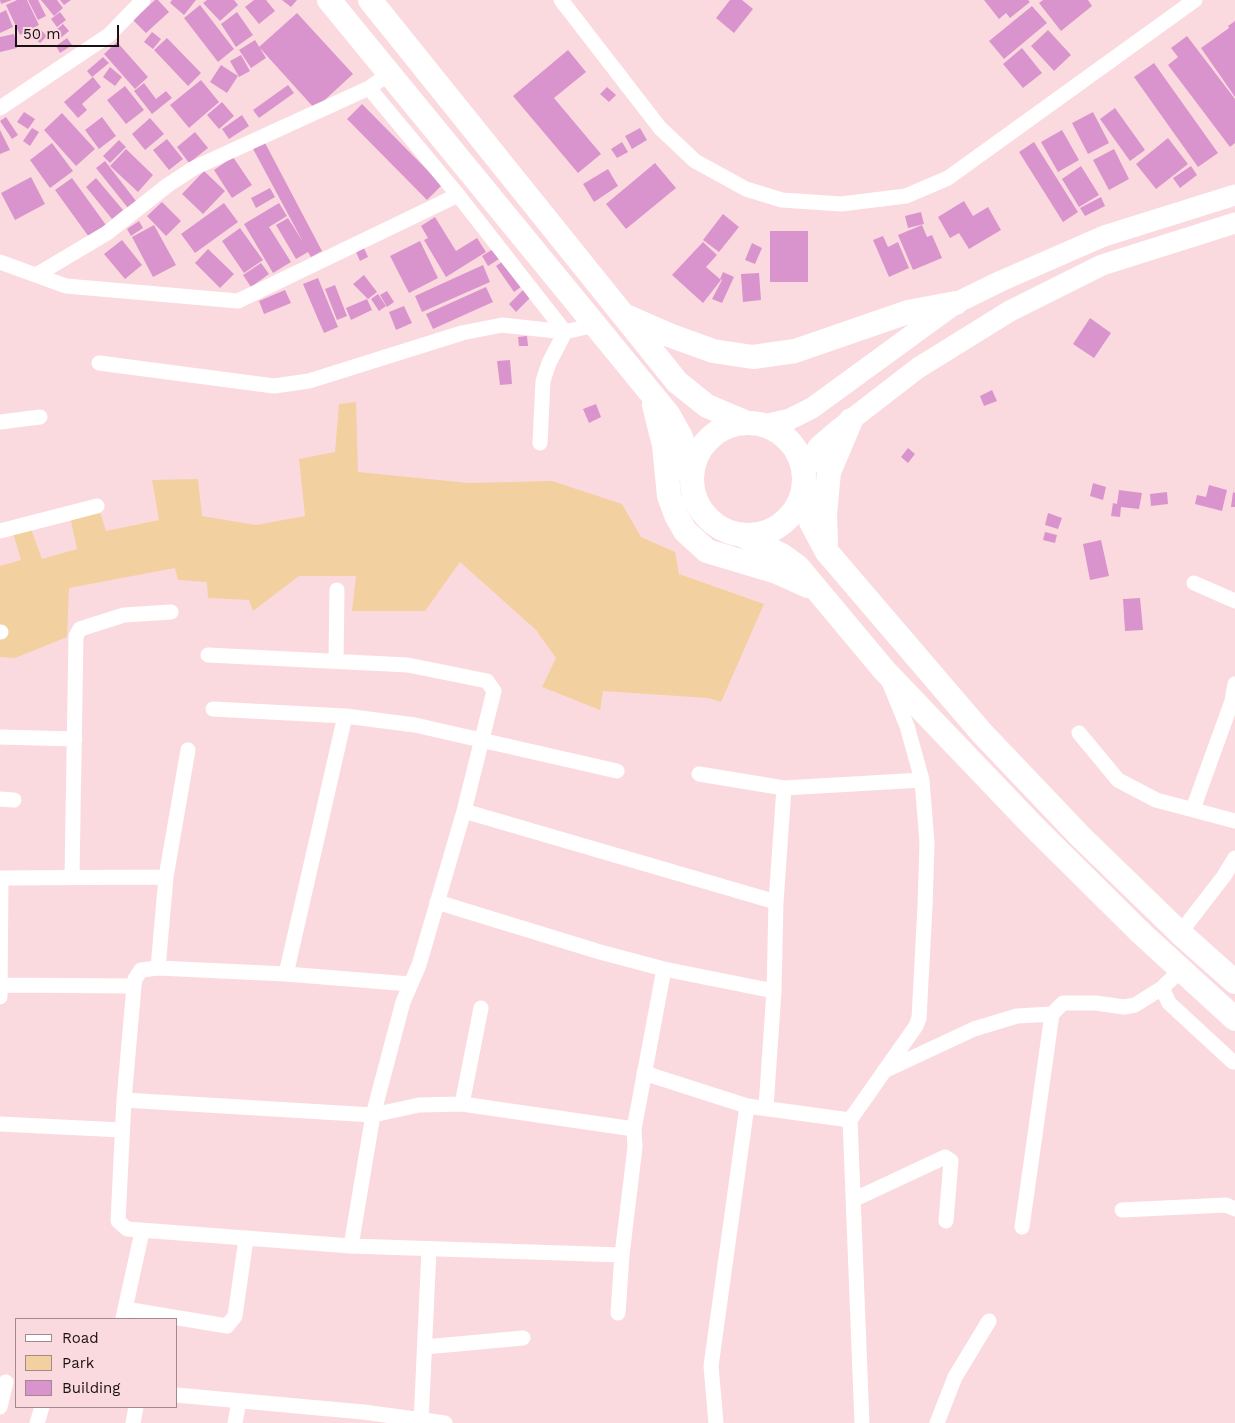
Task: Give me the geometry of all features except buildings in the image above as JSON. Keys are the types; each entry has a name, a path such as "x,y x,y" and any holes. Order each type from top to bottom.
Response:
{"main road":[{"path":"329,0 676,425 686,453 694,498 705,517 729,533 744,536 790,561 884,670 1086,880 1235,1020"},
{"path":"370,0 626,316 671,375 692,396 707,406 774,429 791,443 797,452 811,522 827,552 981,732 1080,836 1180,933 1235,982"},
{"path":"691,476 696,456 708,439 725,427 790,419 812,408 956,303 1056,255 1104,236 1235,195"},
{"path":"744,536 760,534 776,528 788,518 798,505 804,481 818,448 850,420 918,368 1010,311 1102,266 1235,223"},
{"path":"626,316 691,344 720,352 754,357 795,351 908,312 956,303"},
{"path":"650,391 664,445 669,496 676,515 685,531 706,551 784,575 816,590"},
{"path":"827,552 824,514 827,483 833,460 850,420"}],"street":[{"path":"0,108 109,35 143,0"},
{"path":"561,0 660,128 695,161 746,189 782,200 841,204 906,196 948,178 1195,0"},
{"path":"38,274 107,233 168,185 194,168 369,88 390,74"},
{"path":"369,88 458,195 565,332"},
{"path":"0,262 38,274 66,286 238,301 458,195"},
{"path":"100,363 274,386 309,380 462,333 502,325 565,332 594,324"},
{"path":"540,443 543,381 549,363 565,332"},
{"path":"0,422 40,417"},
{"path":"0,531 97,506"},
{"path":"1194,582 1235,601"},
{"path":"336,661 337,590"},
{"path":"72,877 75,644 78,632 80,628 124,616 171,612"},
{"path":"208,654 408,665 487,682 494,691 464,811 419,965 410,984 373,1115 351,1246"},
{"path":"862,1423 855,1199 850,1120 916,1026 919,1018 927,842 922,780 907,726 884,670"},
{"path":"1193,809 1232,701 1235,684"},
{"path":"213,710 345,716 415,725 617,771"},
{"path":"286,974 345,716"},
{"path":"1080,733 1118,780 1156,800 1235,821"},
{"path":"0,737 75,739"},
{"path":"158,968 166,877 188,750"},
{"path":"698,774 784,788 922,780"},
{"path":"766,1108 774,991 776,902 784,788"},
{"path":"464,811 776,902"},
{"path":"1180,933 1230,881 1235,858"},
{"path":"134,986 0,989 0,878 166,877"},
{"path":"437,902 600,952 664,969 774,991"},
{"path":"410,984 286,974 158,968 141,970 135,979 134,986 124,1100 118,1221 127,1229 142,1232 351,1246 622,1255"},
{"path":"618,1312 622,1255 635,1146 634,1129 664,969"},
{"path":"1022,1227 1052,1014 1063,1003 1096,1003 1124,1007 1135,1005 1162,988 1180,970"},
{"path":"1162,988 1169,1003 1233,1062"},
{"path":"462,1104 480,1008"},
{"path":"882,1072 974,1029 1017,1016 1052,1014"},
{"path":"644,1074 747,1106 850,1120"},
{"path":"124,1100 373,1115 419,1105 462,1104 634,1129"},
{"path":"716,1423 711,1366 747,1106"},
{"path":"0,1124 122,1130"},
{"path":"855,1199 946,1158 951,1161 946,1221"},
{"path":"1122,1210 1226,1205 1235,1209"},
{"path":"142,1232 124,1314 159,1318"},
{"path":"178,1320 228,1326 235,1316 246,1239"},
{"path":"421,1422 429,1249"},
{"path":"937,1423 955,1377 989,1321"},
{"path":"425,1347 523,1338"},
{"path":"0,1407 7,1382"},
{"path":"178,1394 361,1418 445,1423"},
{"path":"235,1423 239,1401"},
{"path":"38,1423 42,1408"},
{"path":"133,1423 136,1408"}],"green space":[{"path":"356,402 358,472 469,483 552,481 622,504 641,537 675,552 679,574 764,604 721,702 708,698 603,691 600,710 542,687 556,658 536,630 460,562 425,611 352,611 356,576 299,576 253,611 249,600 208,598 207,582 178,580 175,568 69,588 67,637 15,658 0,657 0,566 21,560 13,533 31,529 42,559 77,549 70,516 100,512 106,531 159,520 152,480 198,479 202,516 256,525 305,516 299,459 335,452 339,404"}]}
